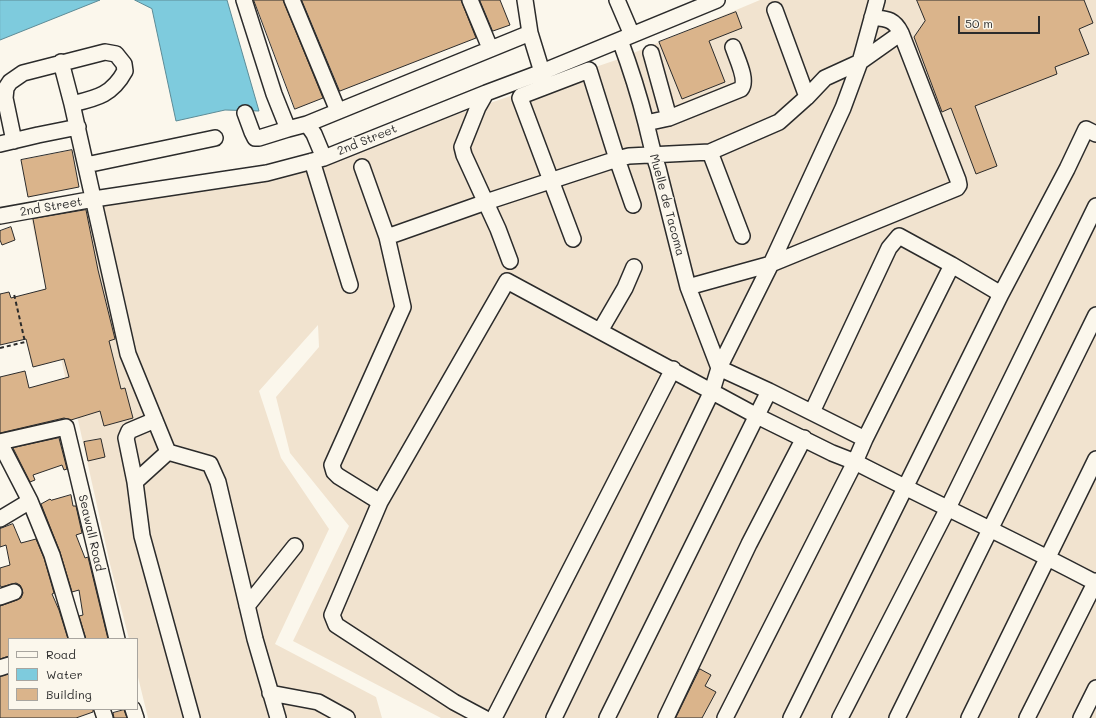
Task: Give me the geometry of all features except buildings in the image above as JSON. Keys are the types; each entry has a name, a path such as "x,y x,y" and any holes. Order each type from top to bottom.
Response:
{"street":[{"path":"244,0 274,94 288,129"},
{"path":"292,0 338,111"},
{"path":"470,0 490,48"},
{"path":"525,0 530,32 542,72"},
{"name":"Muelle de Tacoma","path":"617,0 653,156 658,168 688,287 719,368"},
{"name":"2nd Street","path":"0,216 94,199 267,173 318,160 542,72 716,0"},
{"path":"554,718 712,391 719,368 771,264 843,108 860,62 877,0"},
{"path":"775,10 806,97"},
{"path":"688,287 771,264 957,188 959,184 958,180 901,33 897,25 893,22 887,19 872,17"},
{"path":"245,113 255,138 259,138 307,124 530,32"},
{"path":"387,237 486,202 617,159 629,156 710,152 779,122 825,78 860,62 901,33"},
{"path":"646,123 669,118 741,90 744,85 744,80 733,47"},
{"path":"72,104 98,98 112,88 125,71 124,64 116,54 105,52 61,62 23,73 10,82 6,88 5,98 7,142 78,127"},
{"path":"650,53 669,118"},
{"path":"61,62 78,127 128,354 168,452"},
{"path":"573,238 520,98 521,96 588,70 617,159 634,205"},
{"path":"486,93 478,107 462,147 464,155 486,202 510,262"},
{"path":"307,124 314,134 318,160 350,285"},
{"path":"791,718 1001,294 1068,169 1086,129 1096,134"},
{"path":"86,165 215,138"},
{"path":"710,152 742,236"},
{"path":"362,167 387,237 403,307 332,465 334,472 338,476 380,502"},
{"path":"840,718 948,508 1096,206"},
{"path":"812,412 889,248 899,236 1001,294"},
{"path":"726,718 952,265"},
{"path":"600,331 625,288 634,268"},
{"path":"484,718 454,702 336,625 332,615 380,502 507,281 673,369 757,416 832,453 855,462 989,529 1049,557 1096,582 1026,718"},
{"path":"897,718 1096,315"},
{"path":"719,368 770,391 866,439"},
{"path":"494,718 673,369"},
{"path":"607,718 770,391"},
{"path":"155,420 129,432 126,438 135,482 142,536 192,718"},
{"name":"Seawall Road","path":"0,443 66,427 117,638"},
{"path":"666,718 749,544 804,438"},
{"path":"0,443 30,501 52,555 77,638"},
{"path":"135,482 168,452"},
{"path":"168,452 210,464 218,482 255,639 278,718"},
{"path":"969,718 1096,459"},
{"path":"0,519 30,501"},
{"path":"247,606 295,546"},
{"path":"0,597 14,592"},
{"path":"1081,718 1096,688"},
{"path":"270,693 318,702 347,718"}],"path":[{"path":"0,348 25,342 14,294"}],"shaded area":[{"path":"760,0 1096,0 1096,718 441,718 293,641 349,526 290,453 276,397 319,347 318,325 259,391 281,458 329,529 275,644 376,697 382,718 148,718 138,677 138,638 129,638 110,564 78,420 69,395 31,218 279,175 619,59"}],"water":[{"path":"0,0 100,0 0,40"},
{"path":"135,0 227,0 259,111 225,110 176,121 152,9"}]}
